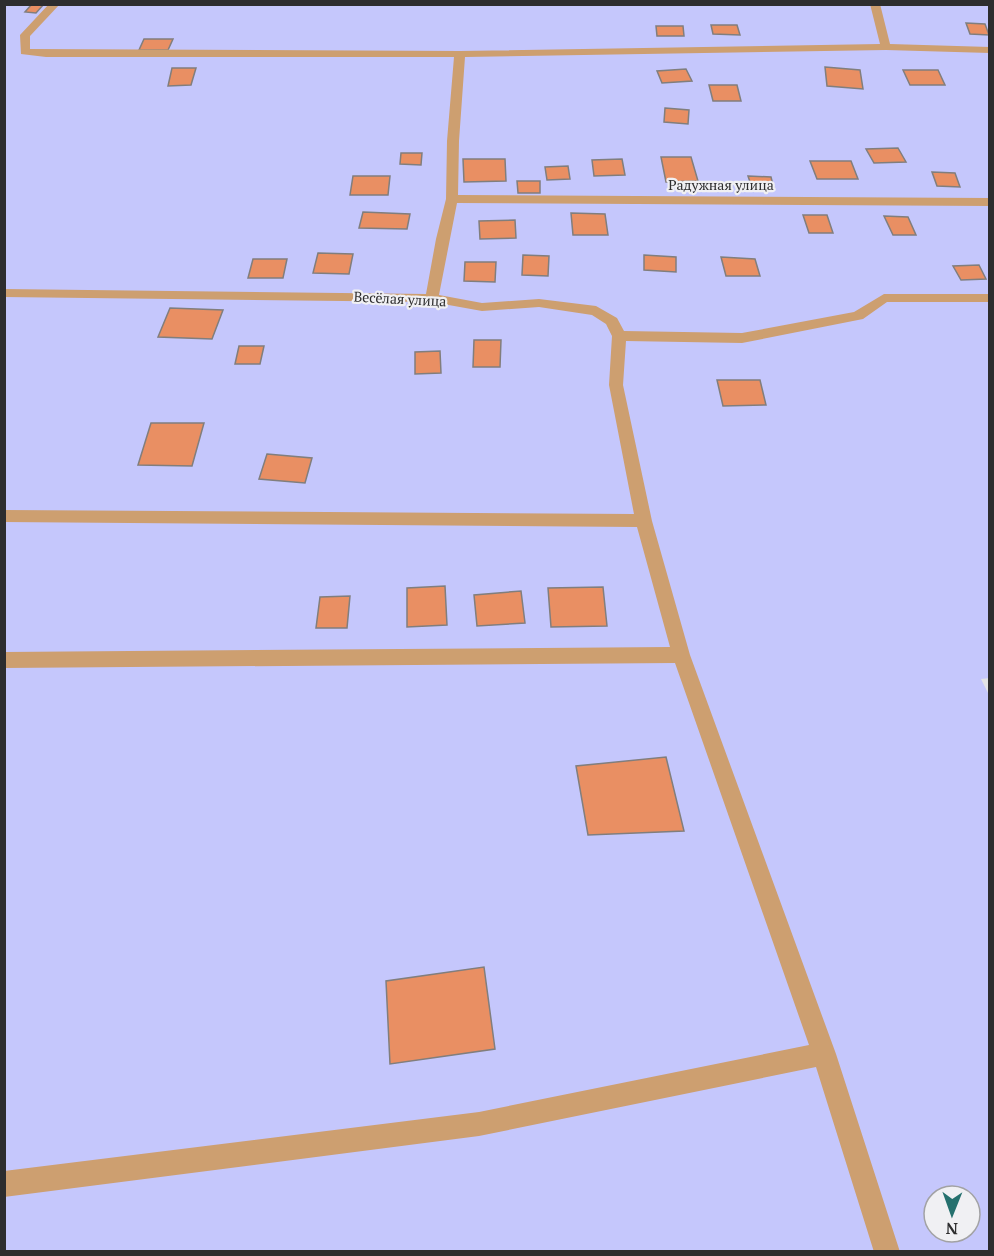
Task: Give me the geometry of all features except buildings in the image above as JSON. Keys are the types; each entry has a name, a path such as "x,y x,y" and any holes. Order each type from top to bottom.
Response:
{"street":[{"path":"55,4 26,35 25,52 46,54 460,54 886,47 990,50"},
{"path":"875,4 886,47"},
{"path":"432,298 442,239 452,199 453,141 460,54"},
{"name":"Радужная улица","path":"452,199 990,202"},
{"name":"Весёлая улица","path":"4,293 432,298 482,307 539,303 596,311 612,321 619,336"},
{"path":"887,1251 824,1054 681,655 644,521 616,385 619,336 742,338 858,316 884,298 990,298"},
{"path":"4,516 644,521"},
{"path":"4,660 681,655"},
{"path":"4,1184 479,1124 824,1054"}],"shaded area":[{"path":"5,5 989,5 990,678 981,679 990,697 989,1251 5,1252"}]}
